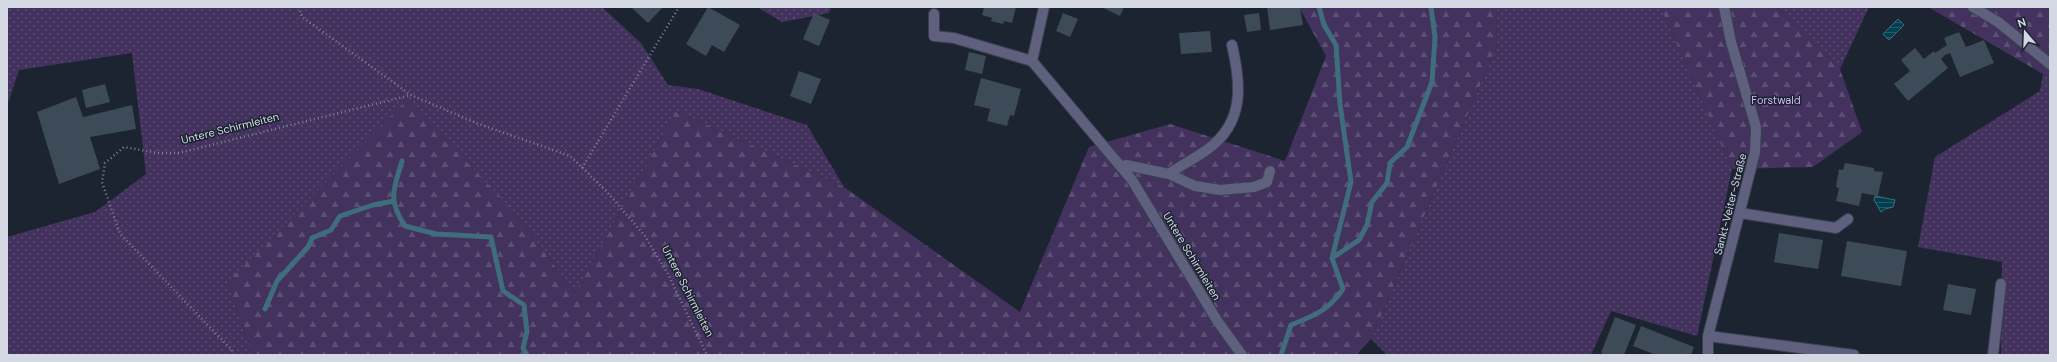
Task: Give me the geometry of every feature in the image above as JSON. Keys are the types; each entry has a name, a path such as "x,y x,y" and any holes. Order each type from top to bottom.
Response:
{"street":[{"path":"934,14 934,36 954,38 1032,61 1044,7"},
{"name":"Sankt-Veiter-Straße","path":"1708,355 1708,336 1755,152 1756,127 1731,42 1724,7"},
{"path":"1973,7 1998,22 2050,64"},
{"path":"1169,174 1210,148 1230,126 1239,100 1238,74 1232,45"},
{"name":"Untere Schirmleiten","path":"1032,61 1132,180 1218,322 1242,355"},
{"path":"1123,169 1126,165 1169,174 1195,186 1220,190 1254,187 1267,182 1270,171"},
{"path":"1740,213 1836,228 1848,219"},
{"path":"1993,355 2001,284"},
{"path":"1708,336 1854,355"}],"path":[{"name":"Untere Schirmleiten","path":"300,7 302,17 411,95 476,122 570,156 606,191 645,236 668,274 707,355"},
{"path":"582,168 679,7"},
{"name":"Untere Schirmleiten","path":"233,355 232,350 120,234 102,182 104,163 124,147 158,153 179,153 411,95"}],"green space":[{"path":"7,7 602,7 641,43 668,85 698,89 807,125 844,187 676,111 575,293 513,210 228,281 252,355 7,355 7,237 95,212 146,174 132,53 19,70 7,106"},
{"path":"757,7 831,7 829,13 782,22"},
{"path":"1299,7 1497,7 1498,44 1371,339 1356,355 252,355 228,281 407,100 513,210 575,293 676,111 844,187 1020,312 1089,147 1170,124 1285,161 1326,56"},
{"path":"1497,7 1664,7 1664,15 1732,169 1697,336 1611,311 1591,355 1387,355 1371,339 1498,44"},
{"name":"Forstwald","path":"1664,7 1777,7 1840,69 1862,132 1813,167 1732,169 1664,15"},
{"path":"1777,7 1869,7 1840,69"},
{"path":"1928,7 2050,7 2050,78"},
{"path":"2043,74 2050,78 2050,355 2001,355 2002,262 1918,247 1935,157 2040,91"}],"water":[{"path":"1898,19 1904,25 1889,40 1883,34"},
{"path":"1875,196 1895,200 1893,207 1885,209 1881,212 1874,200"}],"building":[{"path":"631,7 663,7 648,23"},
{"path":"708,7 740,25 724,52 712,45 706,56 686,44"},
{"path":"984,7 1016,7 1012,23 1004,21 1003,24 991,21 992,18 982,15"},
{"path":"1101,7 1124,7 1120,16"},
{"path":"1267,7 1300,7 1303,25 1270,30"},
{"path":"814,13 830,20 819,46 803,39"},
{"path":"1063,13 1078,19 1070,37 1056,31"},
{"path":"1259,13 1261,30 1247,32 1244,15"},
{"path":"1210,31 1212,52 1181,54 1179,33"},
{"path":"1959,32 1966,47 1984,40 1994,63 1960,77 1950,53 1945,55 1941,59 1948,68 1908,101 1894,84 1910,71 1901,60 1915,48 1924,59 1934,51 1935,53 1947,45 1944,38"},
{"path":"969,52 986,56 982,74 965,70"},
{"path":"799,71 821,79 811,104 790,96"},
{"path":"981,78 1021,89 1014,116 1010,115 1007,126 987,121 990,109 974,105"},
{"path":"105,84 110,102 86,108 82,90"},
{"path":"76,97 83,117 132,105 136,129 90,137 100,169 59,184 37,112"},
{"path":"1845,163 1874,168 1874,171 1883,172 1878,196 1862,193 1859,206 1836,201 1839,188 1836,187 1839,169 1843,170"},
{"path":"1779,233 1823,240 1818,269 1774,262"},
{"path":"1847,241 1907,251 1901,286 1841,276"},
{"path":"1948,284 1976,289 1971,315 1943,310"},
{"path":"1615,317 1636,325 1624,355 1605,355 1601,353"},
{"path":"1641,326 1694,347 1691,355 1656,355 1633,346"}],"waterway":[{"path":"1281,355 1291,325 1320,312 1332,302 1343,289 1332,258 1351,182 1340,104 1336,45 1324,25 1319,7"},
{"path":"1332,258 1359,240 1367,225 1372,202 1387,183 1390,163 1407,147 1432,82 1435,37 1431,7"},
{"path":"402,161 395,187 394,201 399,217 405,226 436,234 491,237 503,291 524,305 527,332 523,348 527,355"},
{"path":"265,309 277,281 308,247 312,238 331,230 340,216 373,205 394,201"}]}
